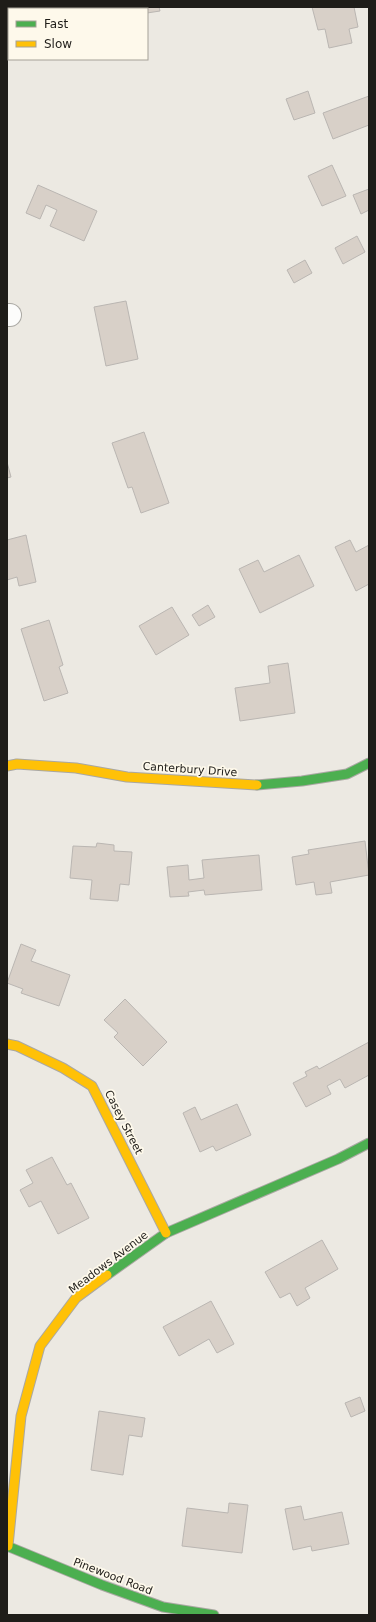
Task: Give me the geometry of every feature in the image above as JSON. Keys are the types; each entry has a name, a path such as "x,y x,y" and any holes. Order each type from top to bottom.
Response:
{"street":[{"name":"Canterbury Drive","path":"7,766 18,764 76,768 127,777 250,786 302,781 347,774 369,763"},
{"name":"Casey Street","path":"7,1044 18,1046 63,1068 92,1086 166,1233"},
{"name":"Meadows Avenue","path":"7,1546 21,1416 40,1346 76,1298 166,1233 338,1159 369,1143"},
{"name":"Pinewood Road","path":"7,1546 102,1585 163,1607 214,1615"}],"building":[{"path":"7,7 31,7 8,8 7,10"},
{"path":"159,7 160,11 148,13 148,8 113,8"},
{"path":"312,7 354,7 358,27 349,29 352,43 329,48 325,29 318,30"},
{"path":"308,91 315,113 294,120 286,99"},
{"path":"369,96 369,125 333,139 323,113"},
{"path":"332,165 346,196 322,206 308,176"},
{"path":"38,185 97,211 84,241 50,226 57,210 46,205 40,219 26,213"},
{"path":"369,189 369,210 361,214 353,195"},
{"path":"357,236 365,252 343,264 335,248"},
{"path":"305,260 312,273 294,283 287,270"},
{"path":"126,301 138,359 106,366 94,307"},
{"path":"144,432 169,503 141,513 132,487 128,488 112,443"},
{"path":"7,462 11,477 7,478"},
{"path":"26,535 36,582 19,586 17,577 7,580 7,540"},
{"path":"350,540 356,552 369,545 369,584 356,591 335,547"},
{"path":"299,555 314,586 260,613 239,569 258,560 264,572"},
{"path":"208,605 215,617 199,626 192,615"},
{"path":"172,607 189,635 156,655 139,626"},
{"path":"49,620 63,665 59,667 68,693 44,701 21,629"},
{"path":"288,663 295,713 240,721 235,688 270,683 268,666"},
{"path":"365,841 369,875 330,882 332,893 316,895 314,882 296,885 292,857 309,854 308,850"},
{"path":"97,843 114,845 114,851 132,852 129,885 120,884 118,901 90,899 92,880 70,878 73,846 96,847"},
{"path":"259,855 262,890 205,895 204,890 188,892 189,896 170,897 167,867 188,865 189,880 204,878 202,860"},
{"path":"21,944 36,950 31,961 70,975 59,1006 21,993 23,989 7,983"},
{"path":"125,999 167,1042 143,1066 114,1037 118,1033 104,1020"},
{"path":"369,1042 369,1075 345,1088 340,1079 327,1086 331,1094 306,1107 293,1083 307,1076 305,1072 317,1066 319,1069"},
{"path":"237,1104 251,1135 216,1151 213,1146 200,1152 183,1113 195,1107 201,1120"},
{"path":"52,1157 67,1185 71,1183 89,1218 58,1234 41,1201 29,1207 20,1190 33,1183 26,1170"},
{"path":"322,1240 338,1269 305,1288 310,1298 297,1306 290,1293 280,1298 265,1272"},
{"path":"211,1301 234,1344 217,1353 209,1339 179,1356 163,1327"},
{"path":"360,1397 365,1411 351,1417 345,1403"},
{"path":"99,1411 145,1418 142,1437 129,1435 123,1475 91,1470"},
{"path":"229,1503 248,1505 242,1553 182,1546 187,1508 228,1513"},
{"path":"301,1506 304,1520 342,1512 349,1544 312,1551 311,1546 293,1550 285,1509"}],"traffic: fast":[{"path":"257,785 302,781 347,774 369,763"},
{"path":"107,1275 166,1233 338,1159 369,1143"},
{"path":"7,1546 102,1585 163,1607 214,1615"}],"traffic: slow":[{"path":"7,766 17,764 76,768 127,777 257,785"},
{"path":"7,1044 17,1046 63,1068 92,1086 166,1233"},
{"path":"8,1546 21,1416 40,1346 76,1298 107,1275"}]}
